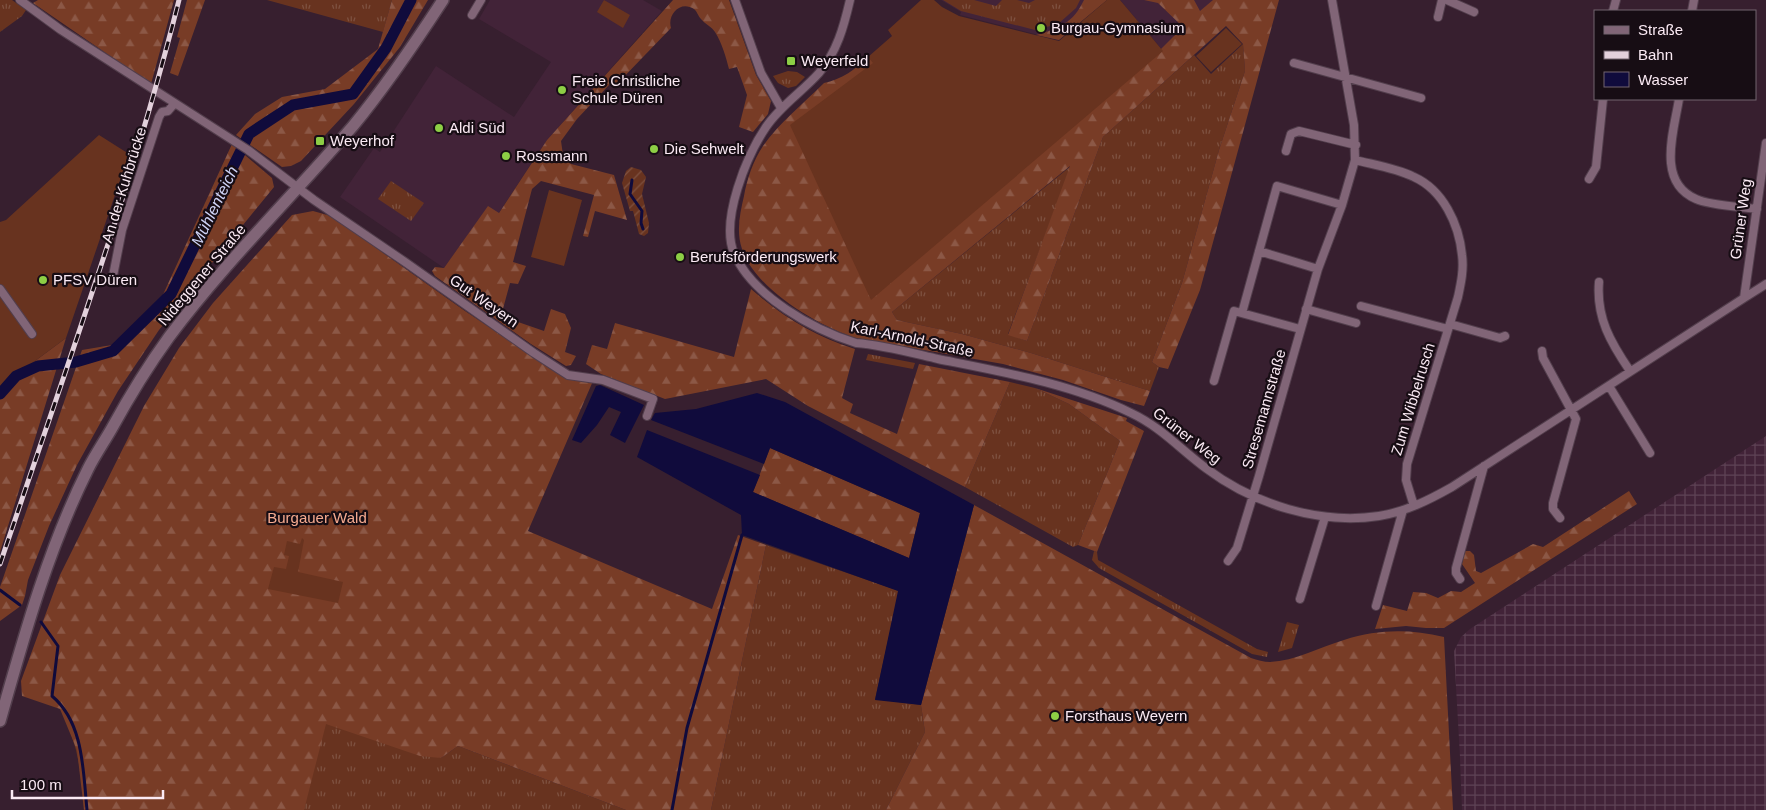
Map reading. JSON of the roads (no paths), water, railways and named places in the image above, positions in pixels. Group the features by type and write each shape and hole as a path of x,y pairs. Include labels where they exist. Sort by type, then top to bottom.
{"main road":[{"name":"Nideggener Straße","path":"0,721 35,600 61,531 88,469 130,397 168,339 230,262 377,96 407,56 443,0"}],"street":[{"path":"20,0 61,30 174,104 232,139 297,188"},
{"path":"472,15 481,0"},
{"path":"735,0 761,72 781,108"},
{"name":"Karl-Arnold-Straße","path":"850,0 842,32 827,61 819,72 781,108 756,142 746,162 731,217 730,233 734,252 743,267 753,281 779,305 809,324 856,344 929,357 1036,380 1130,412"},
{"name":"Stresemannstraße","path":"1253,496 1318,269 1342,205 1355,160 1356,145 1332,0"},
{"path":"1438,17 1442,0"},
{"path":"1447,0 1474,12"},
{"path":"1294,63 1421,98"},
{"path":"1589,180 1596,167 1603,100"},
{"path":"1679,100 1670,168 1679,187 1697,200 1757,209"},
{"name":"An der Kuhbrücke","path":"112,281 122,230 159,117 162,112 168,111 174,104"},
{"path":"1286,151 1291,134 1299,131 1356,145"},
{"name":"Grüner Weg","path":"1744,298 1766,143"},
{"name":"Zum Wibbelrusch","path":"1355,160 1416,177 1428,186 1447,207 1455,223 1463,256 1458,296 1407,464 1406,480 1414,506"},
{"path":"1242,313 1277,186 1342,205"},
{"name":"Gut Weyern","path":"297,188 467,307 568,374 603,380 654,399 647,416"},
{"path":"1259,251 1318,269"},
{"path":"1599,282 1598,298 1604,324 1617,352 1630,371"},
{"name":"Grüner Weg","path":"1130,412 1155,426 1207,470 1229,485 1253,496 1296,511 1325,517 1379,516 1414,506 1452,487 1766,284"},
{"path":"0,289 32,334"},
{"name":"Zum Wibbelrusch","path":"1361,306 1500,338 1505,336"},
{"path":"1306,309 1356,323"},
{"path":"1214,381 1234,311 1300,329"},
{"path":"1542,351 1543,358 1576,419 1553,503 1553,509 1560,518"},
{"path":"1609,386 1650,453"},
{"path":"1460,579 1456,573 1456,568 1484,466"},
{"path":"1228,561 1236,548 1253,496"},
{"path":"1376,606 1403,510"},
{"path":"1300,599 1325,517"}],"water":[{"path":"600,385 644,405 625,443 610,435 621,412 609,407 597,425 581,443 572,440 596,386"},
{"path":"757,393 785,402 974,505 921,705 875,700 898,591 742,535 741,515 637,457 647,430 760,475 753,492 909,558 920,513 770,448 764,464 651,420 655,413 696,409"}],"waterway":[{"name":"Mühlenteich","path":"0,394 16,376 38,366 76,362 113,351 171,294 249,134 293,105 353,94 386,48 411,0"},
{"path":"632,180 630,194 642,211 641,223 643,229"},
{"path":"672,810 687,728 742,535"},
{"path":"0,590 20,605"},
{"path":"41,622 58,646 52,696 63,707 76,734 83,764 87,810"}],"railway":[{"path":"0,564 118,213 140,142 179,0"}],"place":[{"name":"Burgau-Gymnasium","path":"1041,28"},
{"name":"Weyerfeld","path":"791,61"},
{"name":"Freie Christliche Schule Düren","path":"562,90"},
{"name":"Aldi Süd","path":"439,128"},
{"name":"Weyerhof","path":"320,141"},
{"name":"Die Sehwelt","path":"654,149"},
{"name":"Rossmann","path":"506,156"},
{"name":"Berufsförderungswerk","path":"680,257"},
{"name":"PFSV Düren","path":"43,280"},
{"name":"Forsthaus Weyern","path":"1055,716"}],"park label":[{"name":"Burgauer Wald","path":"317,518"}]}
